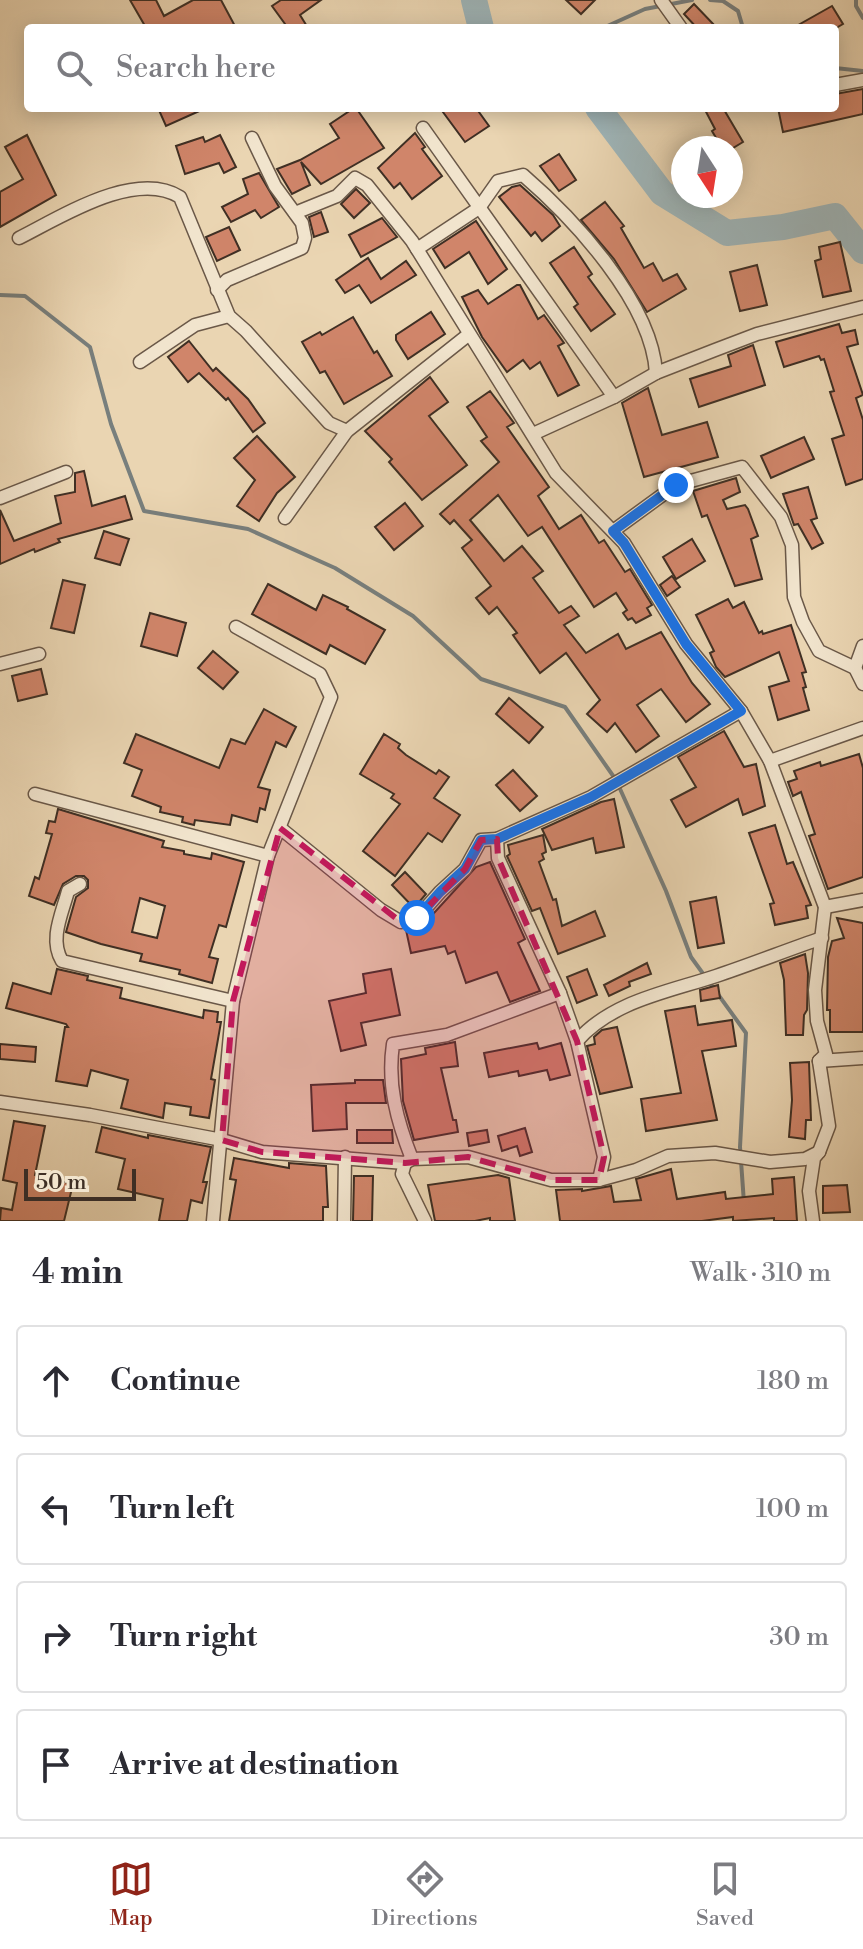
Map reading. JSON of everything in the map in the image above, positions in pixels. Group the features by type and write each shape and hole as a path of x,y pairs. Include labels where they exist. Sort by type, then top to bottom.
{"street":[{"path":"661,0 678,24"},
{"path":"839,84 863,80"},
{"path":"423,128 614,397"},
{"path":"217,290 227,280 302,248 305,238 302,223 275,186 252,138"},
{"path":"417,249 479,208 498,181 523,175 590,240 636,309 656,358 656,373"},
{"path":"295,213 337,196 355,178 367,185 417,249 556,473 624,543 686,644 741,711 770,761 825,907 815,990 817,1021 826,1054 819,1061"},
{"path":"19,238 79,208 126,190 154,187 169,190 180,197 229,316 329,423 347,431"},
{"path":"533,434 614,397 656,373 757,334 863,307"},
{"path":"140,362 195,325 229,316"},
{"path":"285,518 347,431 468,335"},
{"path":"613,531 676,485 742,467 781,517 792,545 794,597 819,651 855,668 863,684"},
{"path":"0,498 66,472"},
{"path":"213,1221 233,1001 268,856 331,697 320,674 236,627"},
{"path":"855,668 863,646"},
{"path":"0,664 39,654"},
{"path":"280,828 381,910 401,922 417,918 465,869 481,840 497,839 591,797 741,711"},
{"path":"770,761 863,728"},
{"path":"35,794 268,856"},
{"path":"497,839 498,858 560,993 577,1041 604,1157 599,1180"},
{"path":"80,884 68,891 55,936 62,961 233,1001"},
{"path":"825,907 863,900"},
{"path":"577,1041 590,1026 642,999 822,938"},
{"path":"425,1221 402,1174 408,1161 396,1118 390,1068 393,1044 447,1035 560,993"},
{"path":"819,1061 863,1058"},
{"path":"813,1221 809,1191 814,1158 829,1126 819,1061"},
{"path":"0,1102 222,1140 262,1152 408,1161 468,1157 551,1180 599,1180 636,1170 668,1156 715,1153 770,1162 805,1159 819,1152"},
{"path":"344,1221 345,1157"}],"highlighted area":[{"path":"280,828 401,922 417,918 465,869 481,840 497,839 498,858 577,1041 604,1157 599,1180 551,1180 468,1157 405,1163 262,1152 222,1140 233,1001"}],"building":[{"path":"130,0 156,0 164,16 193,0 221,0 234,24 144,24"},
{"path":"281,0 321,0 300,15 306,24 285,24 272,6"},
{"path":"566,0 595,0 581,14"},
{"path":"694,4 713,24 693,24 684,14"},
{"path":"832,6 843,24 839,26 800,24"},
{"path":"863,89 863,114 783,132 779,112 839,112 839,93"},
{"path":"160,112 197,112 166,126"},
{"path":"348,112 359,112 384,148 321,184 301,162 310,185 292,194 277,169 339,138 330,124"},
{"path":"443,112 479,112 489,126 465,142"},
{"path":"706,112 725,112 739,136 715,136 712,131 715,129"},
{"path":"415,133 425,147 422,149 442,176 412,199 400,183 394,188 378,168"},
{"path":"27,135 56,195 0,227 0,192 23,179 5,147"},
{"path":"220,135 236,167 224,173 219,163 185,174 176,146 203,137 205,142"},
{"path":"559,154 576,180 559,191 540,166"},
{"path":"259,173 279,207 261,218 255,210 231,222 222,207 248,194 243,179"},
{"path":"520,185 553,215 560,226 542,241 535,232 531,236 499,197"},
{"path":"356,189 370,203 354,218 341,204"},
{"path":"605,202 624,226 621,228 644,268 653,263 663,281 677,274 686,289 647,312 614,259 581,220"},
{"path":"321,212 328,232 314,237 309,217"},
{"path":"382,218 397,237 361,257 349,235"},
{"path":"476,221 507,269 488,284 469,252 445,268 433,249"},
{"path":"229,227 240,250 217,261 206,237"},
{"path":"840,242 851,291 823,297 815,261 821,259 819,247"},
{"path":"574,247 592,274 588,277 615,314 591,331 574,307 578,304 550,263"},
{"path":"368,258 381,279 406,261 416,275 371,303 359,285 345,293 336,280"},
{"path":"757,265 767,305 740,311 730,272"},
{"path":"520,285 538,319 544,315 564,343 558,346 579,385 558,396 540,362 530,369 523,360 507,372 482,337 462,297 478,290 488,304"},
{"path":"431,312 445,334 408,359 396,335"},
{"path":"353,317 392,376 344,404 325,371 320,373 302,342 320,332 322,335"},
{"path":"839,324 842,333 855,330 858,344 847,347 863,395 856,398 863,420 863,479 846,485 832,439 844,435 830,392 834,391 824,359 821,360 819,356 784,367 776,342"},
{"path":"189,341 213,371 216,368 248,399 265,423 253,432 228,398 226,400 199,373 188,382 168,357"},
{"path":"753,345 765,385 699,407 690,379 731,366 728,355"},
{"path":"430,377 448,402 429,416 467,465 422,500 389,462 392,459 365,431"},
{"path":"648,388 662,435 707,422 718,457 644,477 622,403"},
{"path":"490,391 514,423 507,427 549,487 538,496 559,529 581,515 599,543 604,540 625,572 630,569 652,605 647,608 651,615 636,623 632,618 628,620 623,613 627,610 616,593 594,607 542,527 528,536 498,495 470,520 504,561 522,546 543,571 533,578 559,613 571,606 579,616 564,625 586,653 618,634 626,649 661,632 692,683 710,704 686,722 661,689 637,705 659,736 636,752 615,723 607,732 587,714 600,700 566,653 540,673 513,635 517,633 497,607 489,614 476,598 491,586 462,548 472,540 454,520 450,524 440,514 499,462 481,441 487,437 467,407"},
{"path":"257,436 295,477 277,493 259,521 237,506 255,480 234,458"},
{"path":"804,437 814,459 771,478 761,456"},
{"path":"84,471 92,506 125,496 132,519 58,539 60,542 0,564 0,510 14,541 61,523 55,496 75,492 75,473"},
{"path":"736,478 740,492 723,500 727,509 745,505 748,509 758,536 751,539 762,579 735,586 707,515 702,517 693,491"},
{"path":"808,487 817,518 811,520 823,543 812,549 798,524 794,525 783,494"},
{"path":"405,503 423,526 394,550 375,527"},
{"path":"104,531 129,539 120,565 95,558"},
{"path":"692,539 705,561 676,579 663,557"},
{"path":"672,576 680,587 667,596 660,585"},
{"path":"63,580 85,585 74,633 51,628"},
{"path":"268,584 316,610 323,595 385,630 365,664 330,645 326,654 252,614"},
{"path":"728,599 733,608 744,602 759,633 791,625 806,672 802,673 806,687 803,688 809,710 778,720 769,687 789,681 779,652 725,677 716,667 710,653 714,651 696,615"},
{"path":"150,613 186,623 177,656 141,646"},
{"path":"213,651 238,672 223,689 198,668"},
{"path":"41,669 47,694 18,701 12,676"},
{"path":"509,698 543,727 529,743 496,714"},
{"path":"264,709 296,727 286,747 276,742 258,787 270,790 265,810 260,808 257,822 232,815 230,825 195,820 194,825 182,822 183,817 160,812 161,807 132,796 142,770 124,763 136,734 219,768 231,739 245,744"},
{"path":"724,731 744,767 756,764 765,806 743,815 738,799 686,827 671,800 696,787 678,757"},
{"path":"384,734 400,744 398,748 406,755 436,774 439,770 449,777 434,798 460,815 442,842 428,833 395,876 363,851 400,804 391,798 394,794 360,774"},
{"path":"859,754 863,768 863,877 828,889 809,836 815,834 801,792 793,796 788,782 797,779 794,771"},
{"path":"513,770 537,796 520,811 496,785"},
{"path":"614,799 624,847 596,853 593,838 552,850 542,829"},
{"path":"58,809 164,841 162,847 184,851 184,854 211,859 212,853 244,862 226,927 219,925 209,957 218,959 212,983 179,974 180,970 140,961 142,954 66,932 76,897 88,888 88,880 84,876 76,876 63,884 54,905 29,896 35,877 39,879 52,834 46,833 49,821 55,822","holes":["140,898 165,906 157,938 132,932"]},
{"path":"775,825 787,864 793,862 811,905 806,906 808,918 775,925 770,904 774,903 749,833"},
{"path":"543,835 546,852 539,862 553,900 556,899 562,926 595,911 605,936 558,954 540,908 532,911 507,856 510,854 508,845"},
{"path":"490,862 525,939 518,943 540,991 510,1002 497,972 466,983 455,951 448,954 445,946 411,953 406,930 423,925 476,867"},
{"path":"405,872 426,894 414,908 392,885"},
{"path":"716,897 724,943 698,948 690,902"},
{"path":"837,918 863,923 863,1032 830,1032 830,1010 827,1010 828,957 832,941 844,938"},
{"path":"805,954 808,973 803,1035 786,1035 784,980 780,963"},
{"path":"647,963 651,974 629,982 630,986 609,996 604,985"},
{"path":"57,969 122,988 120,998 203,1018 204,1010 218,1012 217,1022 221,1022 211,1079 215,1080 209,1118 190,1115 191,1107 165,1103 163,1118 121,1108 128,1080 91,1070 87,1086 56,1081 65,1027 68,1027 66,1024 6,1008 13,983 51,994"},
{"path":"391,969 400,1015 361,1023 366,1045 341,1051 329,1001 366,993 363,974"},
{"path":"587,969 597,995 577,1003 567,977"},
{"path":"718,985 720,998 701,1001 700,990"},
{"path":"695,1006 698,1025 732,1020 736,1046 702,1051 717,1120 646,1131 641,1099 681,1093 665,1011"},
{"path":"617,1027 632,1087 600,1094 587,1046 595,1044 594,1037 602,1030"},
{"path":"455,1042 458,1066 441,1068 458,1132 414,1140 403,1101 401,1059 426,1054 425,1048"},
{"path":"537,1043 539,1049 561,1043 570,1075 550,1080 547,1070 519,1076 518,1071 489,1077 484,1053"},
{"path":"0,1044 36,1047 35,1062 0,1059"},
{"path":"809,1062 811,1120 806,1120 805,1139 789,1137 792,1100 790,1063"},
{"path":"355,1080 383,1080 386,1103 346,1103 347,1129 313,1131 311,1085 355,1083"},
{"path":"14,1121 45,1126 35,1175 73,1184 64,1221 0,1221 1,1208 12,1210 17,1183 3,1180"},
{"path":"102,1127 148,1138 148,1135 211,1147 202,1203 191,1200 187,1221 159,1221 163,1199 118,1189 125,1159 96,1152"},
{"path":"525,1128 532,1152 520,1156 517,1146 502,1151 498,1136"},
{"path":"357,1130 392,1130 393,1143 357,1143"},
{"path":"487,1130 489,1142 469,1146 467,1133"},
{"path":"234,1158 289,1168 289,1163 326,1166 328,1207 323,1207 323,1221 229,1221 236,1180 230,1179"},
{"path":"671,1169 677,1199 725,1192 726,1199 773,1194 772,1179 794,1177 797,1221 774,1221 774,1218 733,1221 733,1217 702,1221 560,1221 556,1190 582,1191 611,1186 614,1202 641,1200 636,1179"},
{"path":"498,1175 509,1178 515,1221 490,1221 490,1218 435,1221 428,1185"},
{"path":"354,1176 373,1176 372,1221 353,1221"},
{"path":"847,1185 850,1212 823,1213 823,1186"}],"waterway":[{"path":"474,0 480,24"},
{"path":"612,24 645,9 692,0"},
{"path":"710,0 723,1 738,11 742,24"},
{"path":"856,0 863,18"},
{"path":"839,68 863,71"},
{"path":"601,112 662,193 727,233 783,227 835,216 863,251"},
{"path":"0,295 25,296 90,347 111,424 144,511 248,529 335,568 413,616 481,679 565,707 616,780 666,891 691,957 746,1033 740,1147 744,1203"}],"route":[{"path":"417,918 465,869 481,840 497,839 591,797 741,711 686,644 624,543 613,531 676,485"}]}
